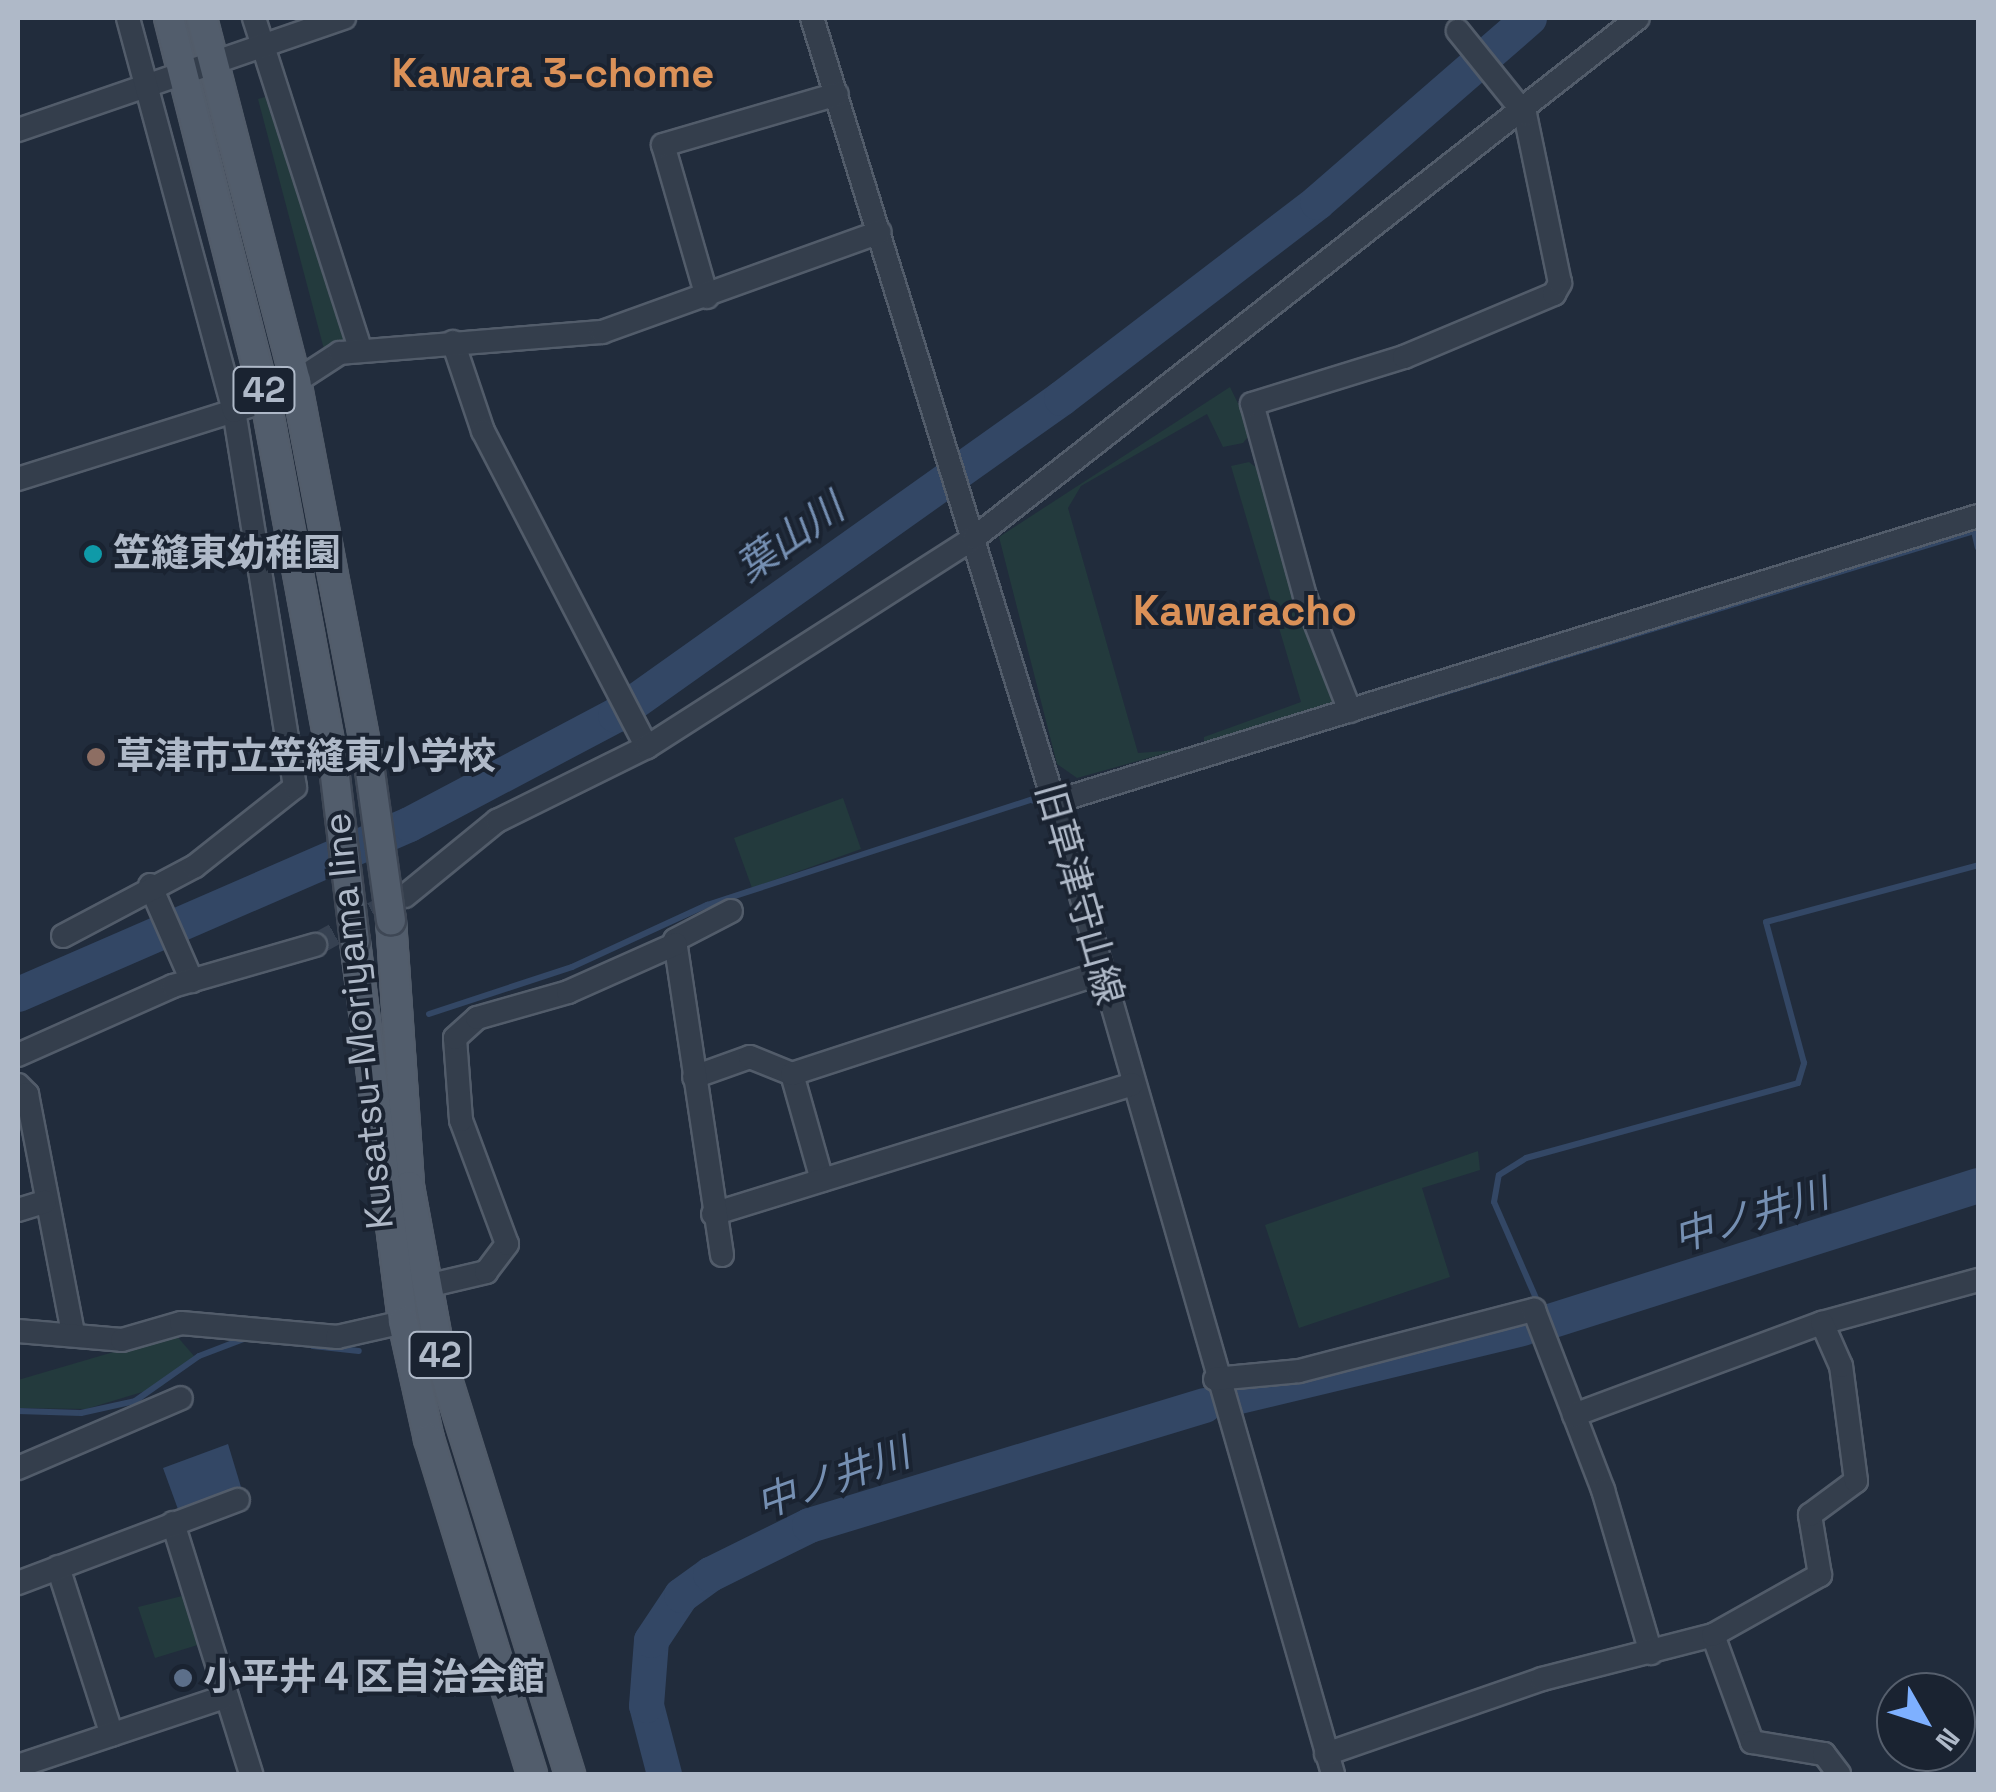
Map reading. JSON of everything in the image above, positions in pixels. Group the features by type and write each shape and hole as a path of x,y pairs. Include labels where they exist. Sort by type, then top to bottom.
{"main road":[{"name":"Kusatsu-Moriyama line","path":"169,18 266,401 334,768 403,1322 429,1439 532,1774"},
{"name":"Kusatsu-Moriyama line","path":"202,18 296,381 398,908 409,1186 427,1286 480,1511 570,1774"}],"street":[{"path":"63,936 150,885 195,866 295,787 234,411 149,82 128,18"},
{"path":"254,18 360,348"},
{"path":"18,130 344,18"},
{"name":"旧草津守山線","path":"812,18 1054,802 1214,1379 1329,1764"},
{"path":"398,908 498,820 647,747 973,534 1524,111 1638,18"},
{"path":"1350,710 1304,596 1252,404 1404,357 1554,294 1560,282 1524,111 1461,35"},
{"path":"707,297 663,145 836,94"},
{"path":"18,479 266,401 360,348 572,338 707,297 880,232"},
{"path":"452,342 483,431 595,656 647,747"},
{"path":"1054,802 1978,518"},
{"path":"150,885 192,981"},
{"path":"427,1286 486,1272 507,1244 461,1120 455,1038 477,1018 568,992 676,944 731,910"},
{"path":"676,944 713,1214 722,1254"},
{"path":"18,1055 192,981 315,945"},
{"path":"694,1077 750,1057 792,1074 1101,973"},
{"path":"792,1074 822,1180"},
{"path":"18,1084 27,1094 73,1333"},
{"path":"713,1214 1132,1084"},
{"path":"18,1210 45,1202"},
{"path":"1574,1414 1822,1323 1978,1280"},
{"path":"1214,1379 1299,1371 1534,1310 1574,1414 1651,1654"},
{"path":"18,1331 122,1340 181,1323 338,1337 403,1322"},
{"path":"1329,1764 1542,1679 1713,1635 1820,1575 1810,1515 1856,1481 1842,1366 1822,1323"},
{"path":"18,1468 181,1398"},
{"path":"18,1583 238,1500"},
{"path":"172,1523 251,1774"},
{"path":"58,1568 112,1735"},
{"path":"1713,1635 1752,1742 1824,1754 1839,1774"},
{"path":"18,1766 227,1696"}],"green space":[{"path":"265,97 348,337 325,353 258,99"},
{"path":"1230,387 1252,432 1243,443 1223,447 1207,414 1081,486 1068,508 1138,753 1177,750 1077,778 1057,764 999,537"},
{"path":"1249,462 1261,471 1336,704 1204,745 1204,737 1301,702 1231,466"},
{"path":"843,798 861,849 752,888 734,838"},
{"path":"1478,1151 1480,1170 1422,1188 1450,1277 1299,1328 1265,1225"},
{"path":"175,1334 194,1356 162,1386 86,1409 19,1408 18,1380"},
{"path":"186,1595 201,1644 155,1658 138,1607"}],"water":[{"path":"228,1444 241,1487 179,1512 163,1468"}],"waterway":[{"name":"葉山川","path":"18,994 409,824 615,715 1061,398 1317,202 1529,18"},
{"path":"1065,808 1974,531 1978,548"},
{"path":"429,1014 572,967 707,905 1031,800 1048,804"},
{"path":"1539,1305 1494,1202 1499,1175 1526,1158 1798,1083 1804,1063 1766,922 1978,865"},
{"name":"中ノ井川","path":"1546,1322 1978,1185"},
{"name":"中ノ井川","path":"1239,1396 1523,1328"},
{"path":"18,1411 81,1413 135,1401 199,1356 246,1338"},
{"path":"313,1346 359,1351"},
{"name":"中ノ井川","path":"664,1774 646,1705 651,1640 681,1595 710,1574 809,1525 1204,1405"}],"tunnel":[{"path":"315,945 402,897"}],"place":[{"name":"笠縫東幼稚園","path":"93,554"},
{"name":"草津市立笠縫東小学校","path":"96,757"},
{"name":"小平井４区自治会館","path":"183,1678"}],"district":[{"name":"Kawara 3-chome","path":"553,74"},
{"name":"Kawaracho","path":"1245,611"}]}
